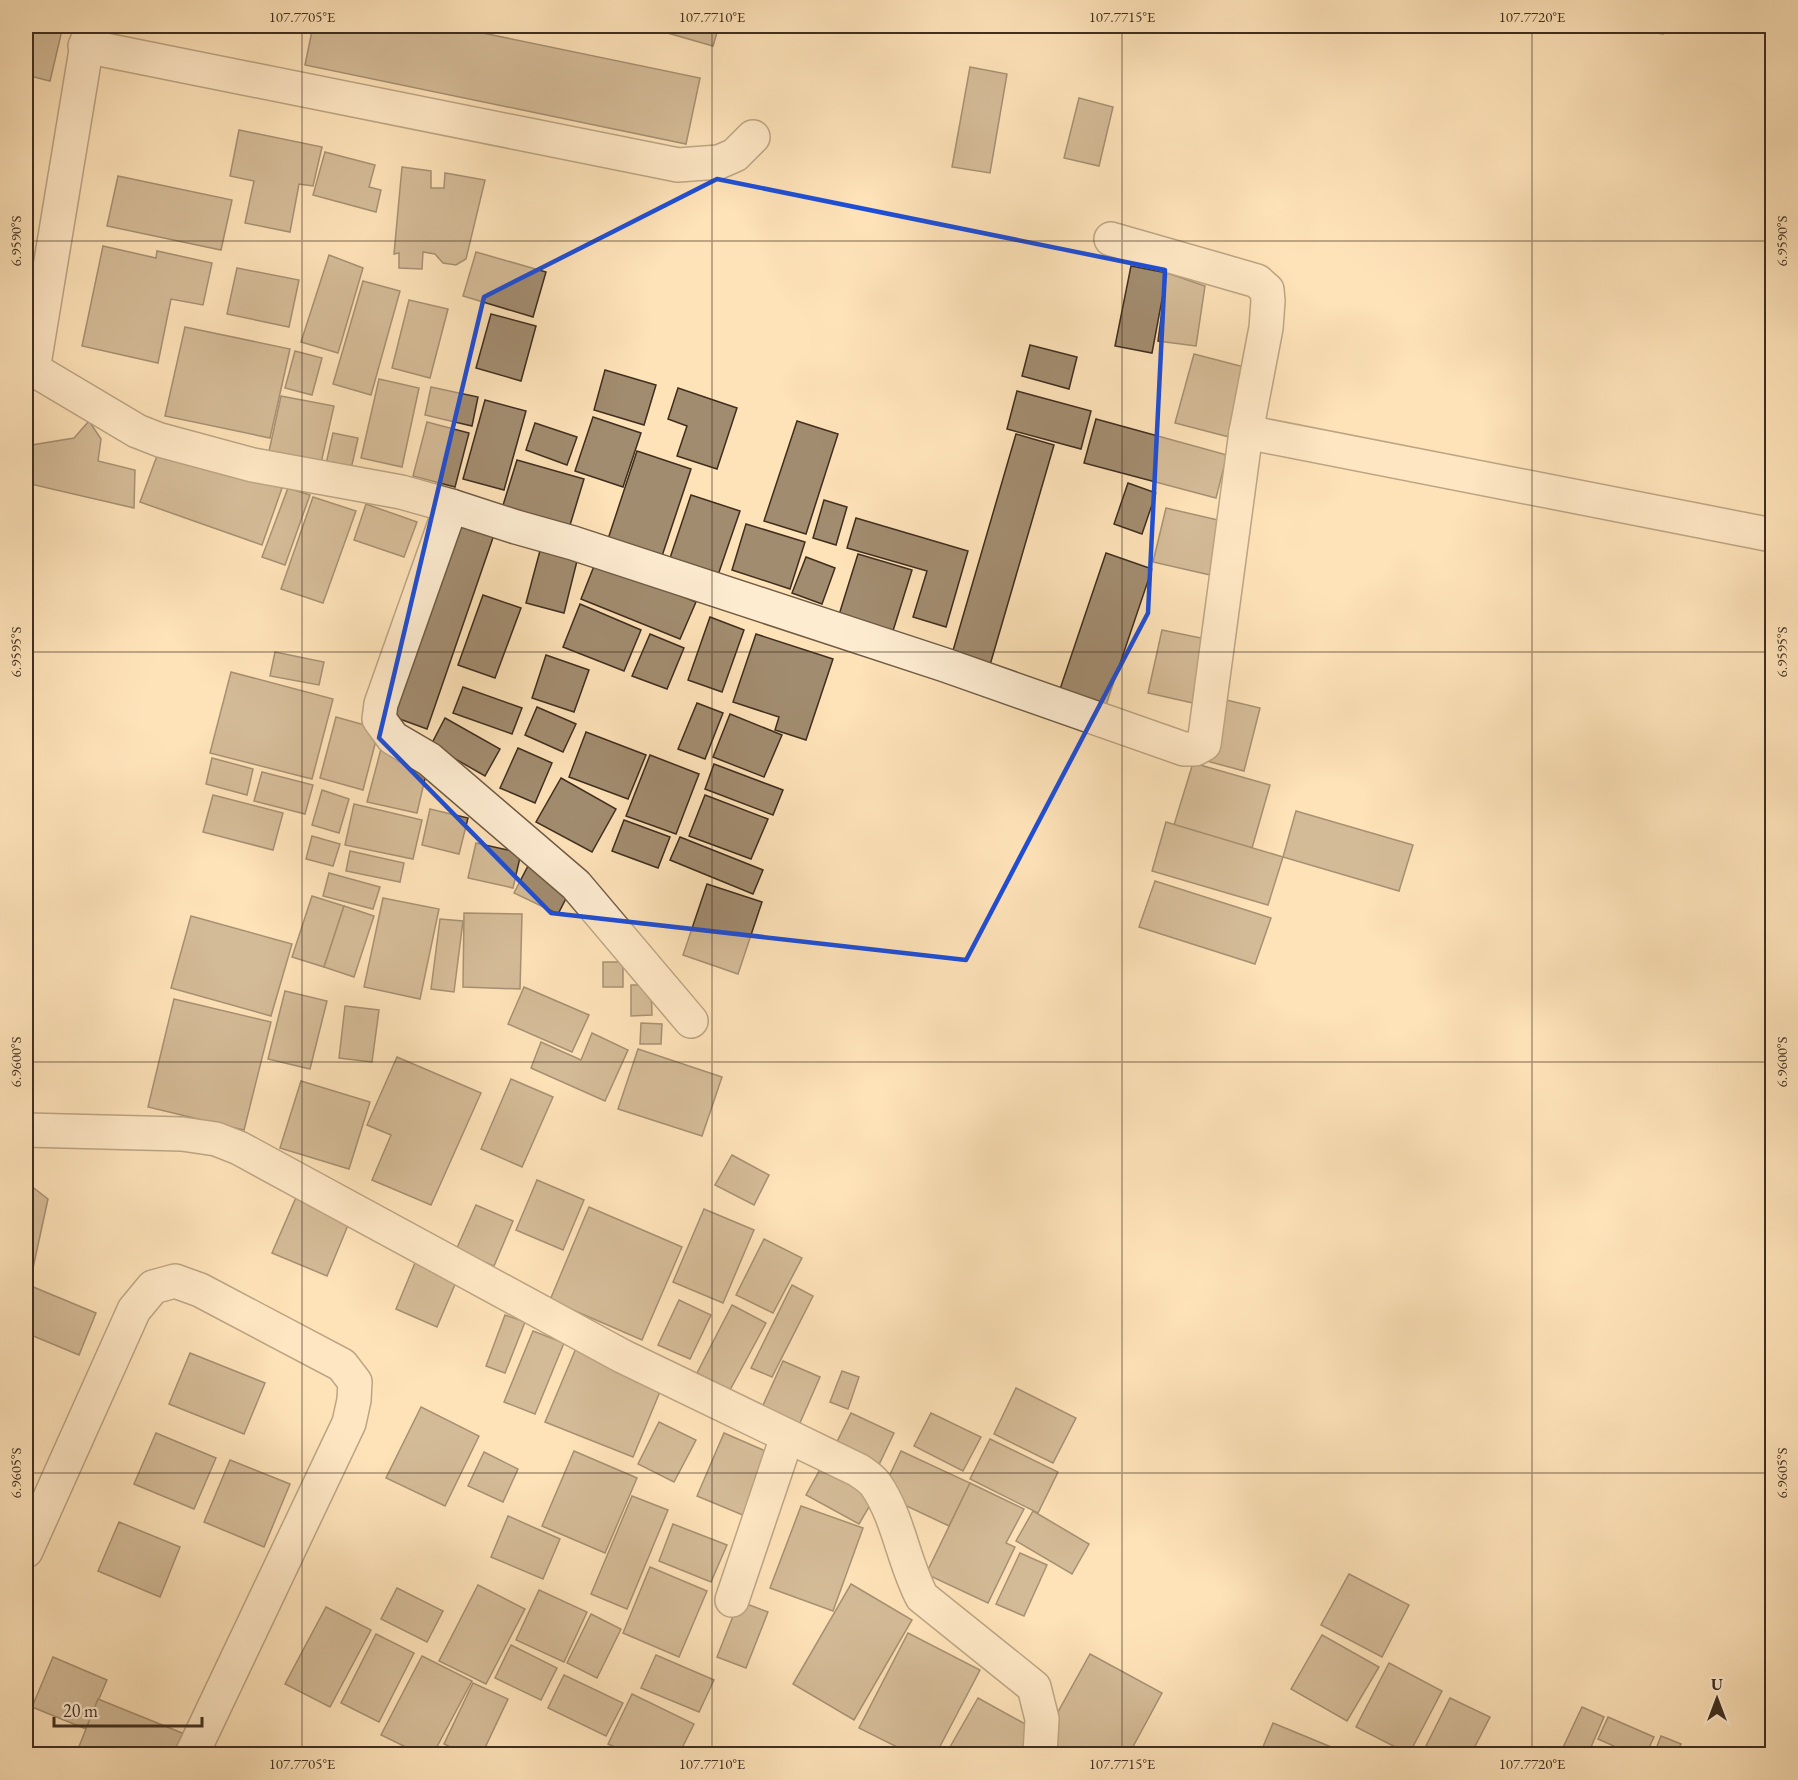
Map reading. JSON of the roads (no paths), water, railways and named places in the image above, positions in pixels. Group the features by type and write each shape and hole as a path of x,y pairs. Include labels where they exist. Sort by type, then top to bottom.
{"street":[{"path":"753,137 735,155 719,162 678,165 87,36 29,368 137,431 160,440 253,465 401,492 451,506 573,543 945,665 1185,749 1195,749 1204,744 1246,432 1266,328 1268,301 1266,290 1257,281 1111,239"},
{"path":"1246,432 1773,535"},
{"path":"451,506 381,704 379,719 393,738 429,759 576,885 691,1021"},
{"path":"26,1130 182,1134 216,1138 239,1148 622,1356 858,1470 876,1485 895,1523 916,1586 922,1597 1034,1687 1042,1719 1040,1755"},
{"path":"26,1551 134,1310 153,1287 175,1281 200,1290 342,1365 355,1382 349,1423 192,1755"},
{"path":"732,1600 787,1437"}]}
